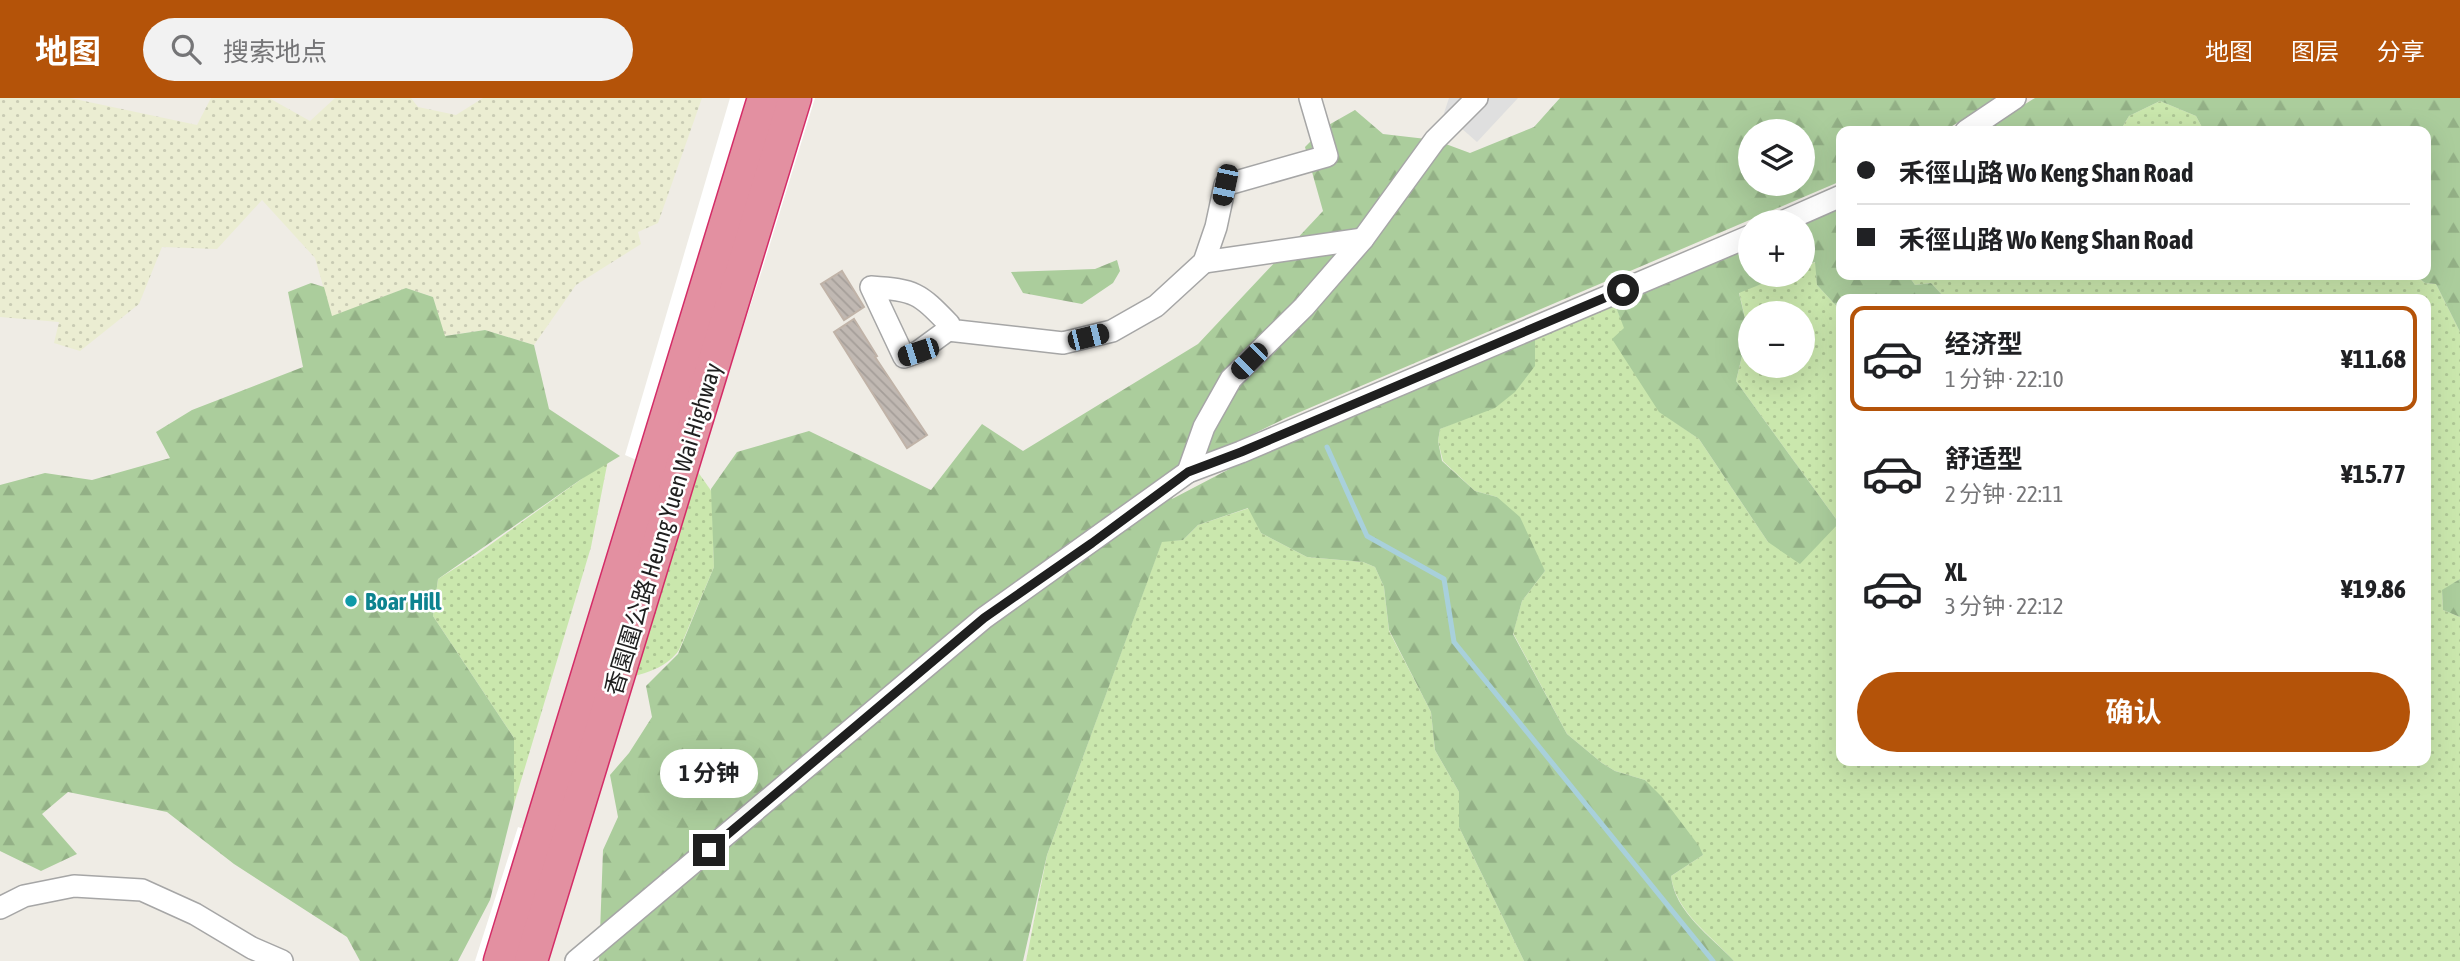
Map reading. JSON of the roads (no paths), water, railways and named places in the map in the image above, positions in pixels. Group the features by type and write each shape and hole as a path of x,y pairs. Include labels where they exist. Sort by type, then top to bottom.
{"highway":[{"name":"香園圍公路 Heung Yuen Wai Highway","path":"711,322 764,98"},
{"name":"香園圍公路 Heung Yuen Wai Highway","path":"531,961 547,860 711,322 795,98"},
{"name":"香園圍公路 Heung Yuen Wai Highway","path":"500,961 547,860"}],"street":[{"path":"948,330 1063,343 1112,331 1156,306 1204,262 1216,227 1225,185 1327,156 1310,98"},
{"path":"1188,472 1204,427 1231,379 1304,307 1363,239 1435,141 1478,98"},
{"path":"1973,126 2015,98"},
{"path":"1809,210 1836,198"},
{"path":"1204,262 1363,239"},
{"path":"584,958 984,618 1188,472 1254,447 1738,241"},
{"path":"0,908 24,895 74,886 142,890 195,914 253,948 282,961"}],"waterway":[{"path":"1327,447 1367,536 1444,579 1454,642 1713,961"}],"place":[{"name":"Boar Hill","path":"351,601"}]}
